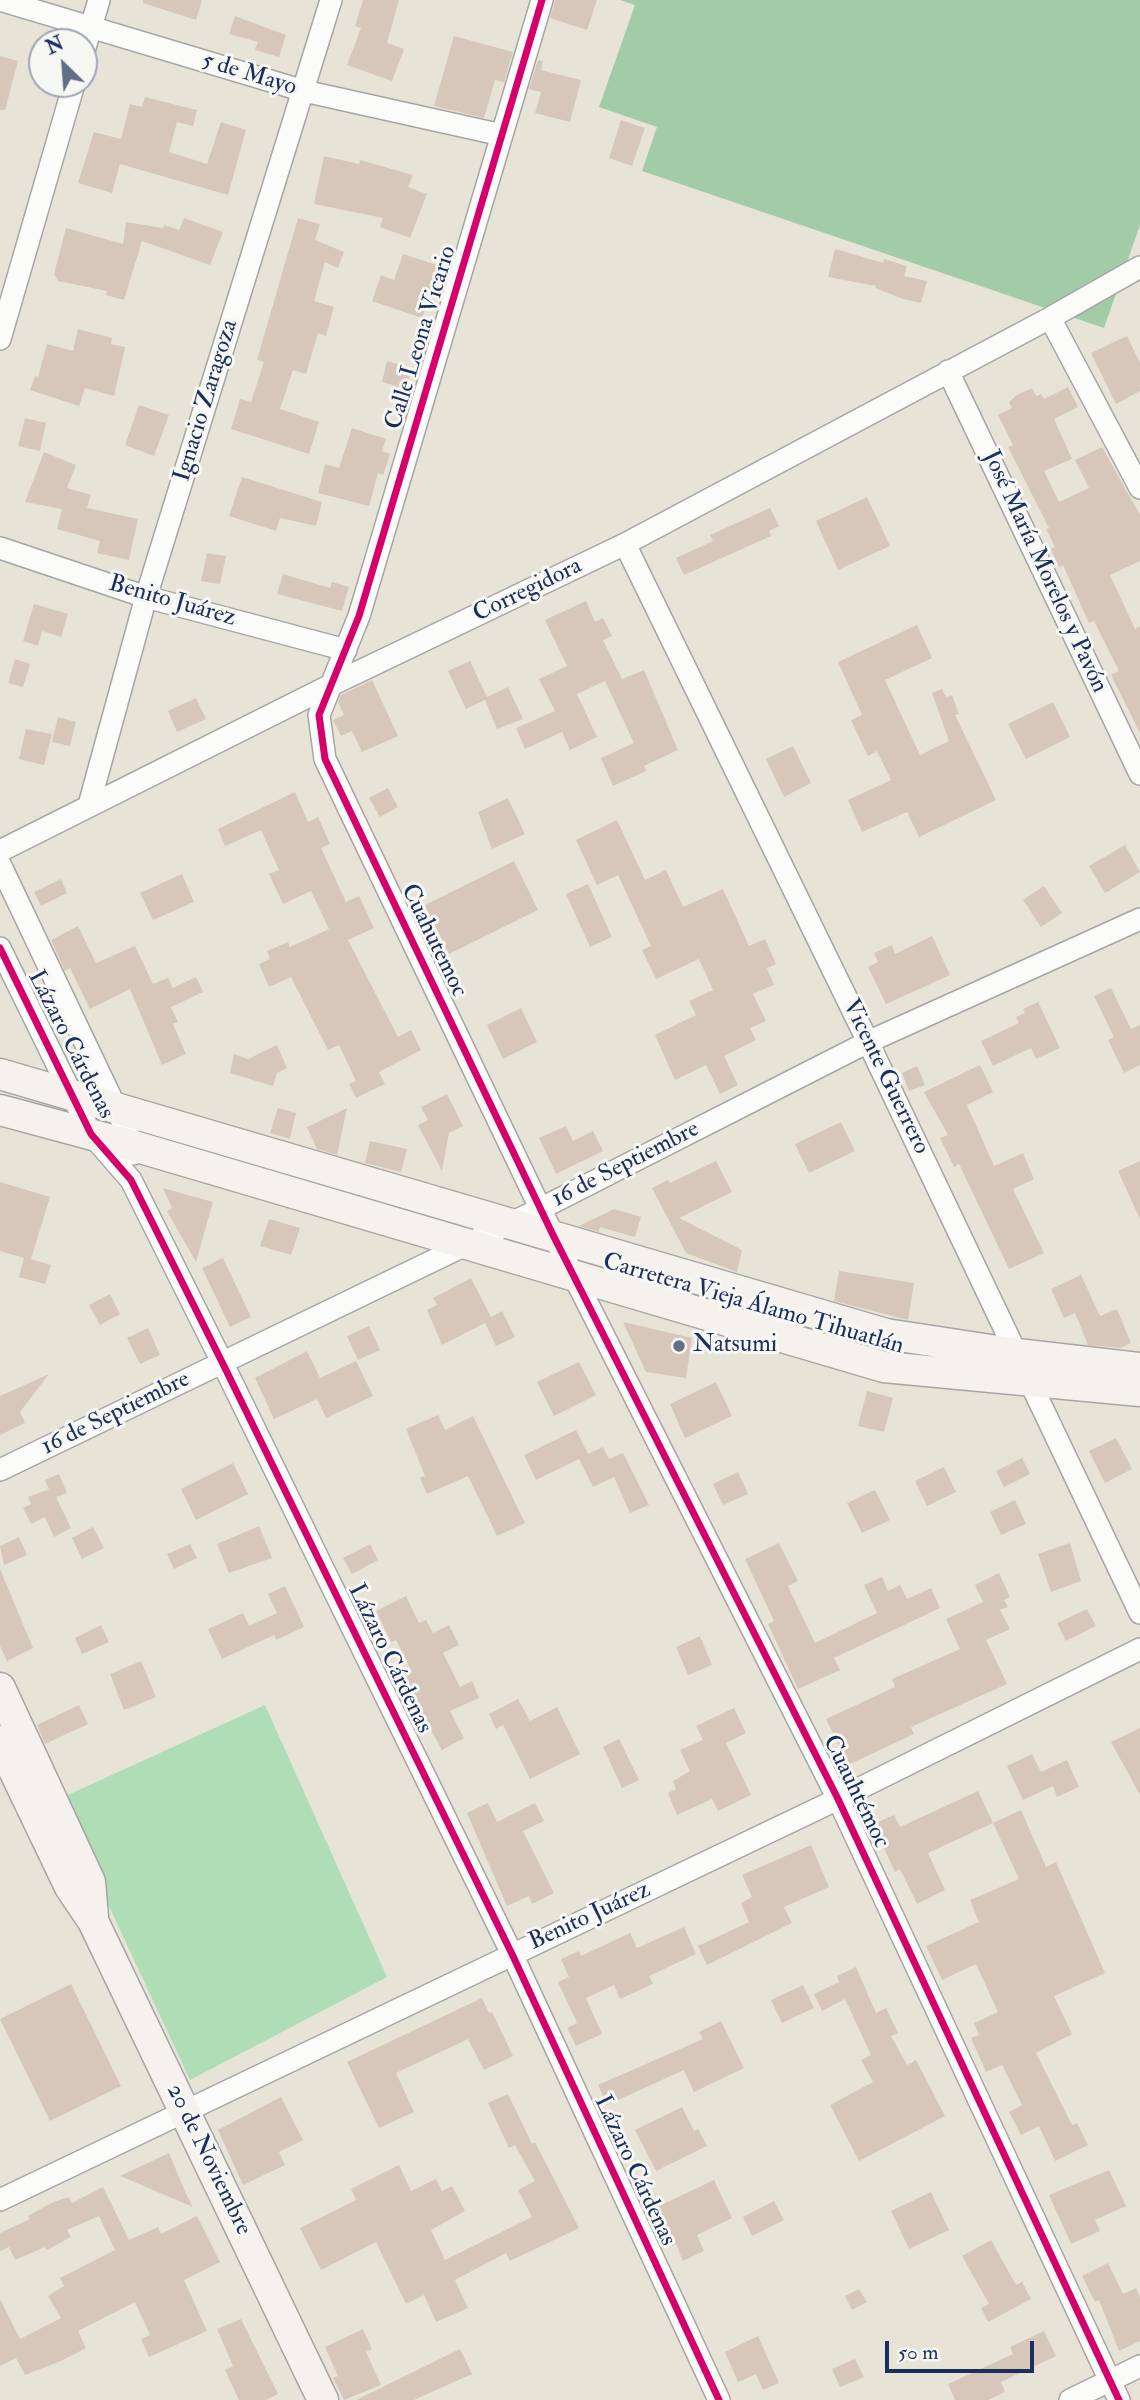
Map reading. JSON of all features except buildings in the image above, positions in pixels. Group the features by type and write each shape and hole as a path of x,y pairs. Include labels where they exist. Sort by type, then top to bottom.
{"main road":[{"name":"Carretera Vieja Álamo Tihuatlán","path":"0,1074 511,1222 547,1222 886,1334 1017,1354 1140,1368"},
{"name":"Carretera Vieja Álamo Tihuatlán","path":"0,1110 134,1146 884,1367 1140,1391"},
{"name":"20 de Noviembre","path":"0,1688 90,1882 93,1921"},
{"name":"20 de Noviembre","path":"0,1741 69,1887 93,1921 323,2400"}],"street":[{"name":"5 de Mayo","path":"0,0 304,91 502,135"},
{"path":"91,27 99,0"},
{"name":"Ignacio Zaragoza","path":"89,805 146,597 331,0"},
{"name":"Calle Leona Vicario","path":"331,685 359,616 542,0"},
{"path":"0,339 70,98"},
{"name":"Corregidora","path":"0,851 331,685 625,544 1050,318 1140,267"},
{"path":"1050,318 1140,488"},
{"name":"José María Morelos y Pavón","path":"948,371 1140,774"},
{"name":"Vicente Guerrero","path":"625,544 869,1042 1140,1613"},
{"name":"Benito Juárez","path":"0,548 146,597 346,650"},
{"name":"Cuahutemoc","path":"331,685 319,715 324,759 547,1222"},
{"name":"Lázaro Cárdenas","path":"0,864 134,1146"},
{"name":"16 de Septiembre","path":"547,1222 869,1042 1140,919"},
{"name":"Lázaro Cárdenas","path":"0,948 91,1134 131,1180 222,1362 512,1954 719,2400"},
{"path":"131,1180 134,1146"},
{"name":"16 de Septiembre","path":"0,1470 511,1222"},
{"name":"Cuauhtémoc","path":"547,1222 838,1799 1114,2390"},
{"name":"Benito Juárez","path":"0,2200 838,1799 1140,1649"},
{"path":"1070,2400 1114,2390 1140,2365"}],"green space":[{"path":"620,0 1140,0 1140,225 1104,328 642,171 657,127 599,107 635,5"},
{"path":"265,1705 387,1977 190,2080 59,1799"}],"cycle path":[{"path":"542,0 359,616 319,715 325,759 553,1235 838,1799 1119,2400"},
{"path":"0,948 91,1134 131,1180 222,1362 512,1954 719,2400"}],"place":[{"name":"Natsumi","path":"679,1346"}]}
